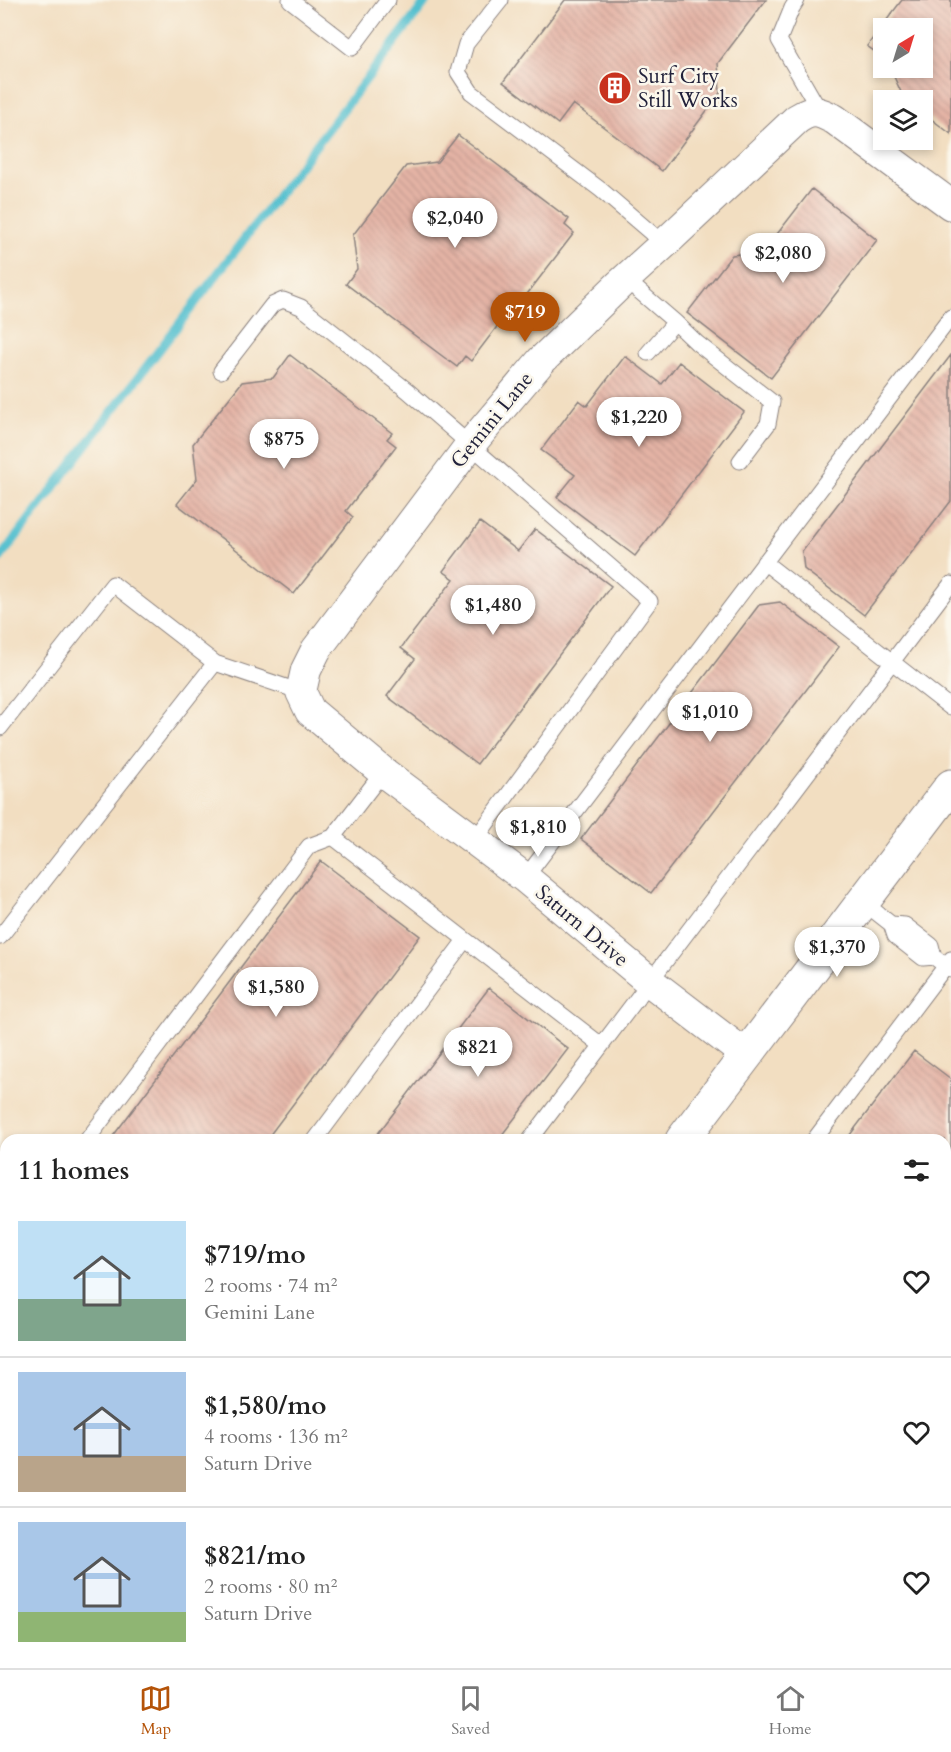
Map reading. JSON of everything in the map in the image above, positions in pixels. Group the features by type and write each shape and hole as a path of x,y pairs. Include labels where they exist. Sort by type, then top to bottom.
{"street":[{"name":"Gemini Lane","path":"304,681 315,650 470,445 541,361 796,119 809,112 821,113"},
{"path":"821,113 834,119 951,205"},
{"name":"Saturn Drive","path":"304,681 310,711 383,772 525,878 649,981 746,1056"},
{"path":"687,1134 951,786"}],"lane":[{"path":"290,0 352,48 388,0"},
{"path":"501,0 466,44 458,72 471,92 602,190 664,244"},
{"path":"797,0 779,40 821,113"},
{"path":"625,279 772,402 768,424 740,461"},
{"path":"221,371 272,305 283,300 301,307 408,391 650,601 474,841"},
{"path":"525,878 951,317"},
{"path":"648,354 675,322"},
{"path":"764,562 951,708"},
{"path":"0,728 113,584 214,663 304,681"},
{"path":"535,1134 951,584"},
{"path":"0,938 214,663"},
{"path":"92,1134 309,846 333,837 383,772"},
{"path":"333,837 602,1045"},
{"path":"818,1134 946,963 923,958 895,936 891,924 863,902"},
{"path":"320,1134 465,940"}],"building":[{"name":"Surf City Still Works","path":"565,0 766,0 718,63 720,93 662,171 573,104 558,124 503,82"},
{"path":"902,0 951,0 951,134 933,120 933,90 900,90 895,78 933,78 933,18 888,18"},
{"path":"873,38 873,50 867,46"},
{"path":"458,135 569,219 565,225 574,233 518,306 515,303 471,361 465,356 457,367 346,284 357,269 353,235 406,166 437,162"},
{"path":"812,189 877,240 771,378 687,313 732,255 764,251"},
{"path":"290,355 392,433 387,439 396,446 346,511 353,517 294,594 177,504 197,479 193,444 242,382 273,378"},
{"path":"951,355 951,501 864,615 804,569 802,551"},
{"path":"625,356 662,384 679,362 744,412 635,556 557,497 575,475 541,450 579,400 587,406"},
{"path":"480,522 518,551 535,529 611,586 477,764 387,696 415,659 401,648 454,579 443,571"},
{"path":"780,602 839,647 651,893 581,839 759,605"},
{"path":"321,861 420,936 271,1134 115,1134"},
{"path":"489,988 568,1049 503,1134 378,1134"},
{"path":"914,1051 951,1079 951,1134 851,1134"}],"waterway":[{"path":"0,558 427,0"}],"place":[{"name":"Surf City Still Works","path":"615,88"}]}
